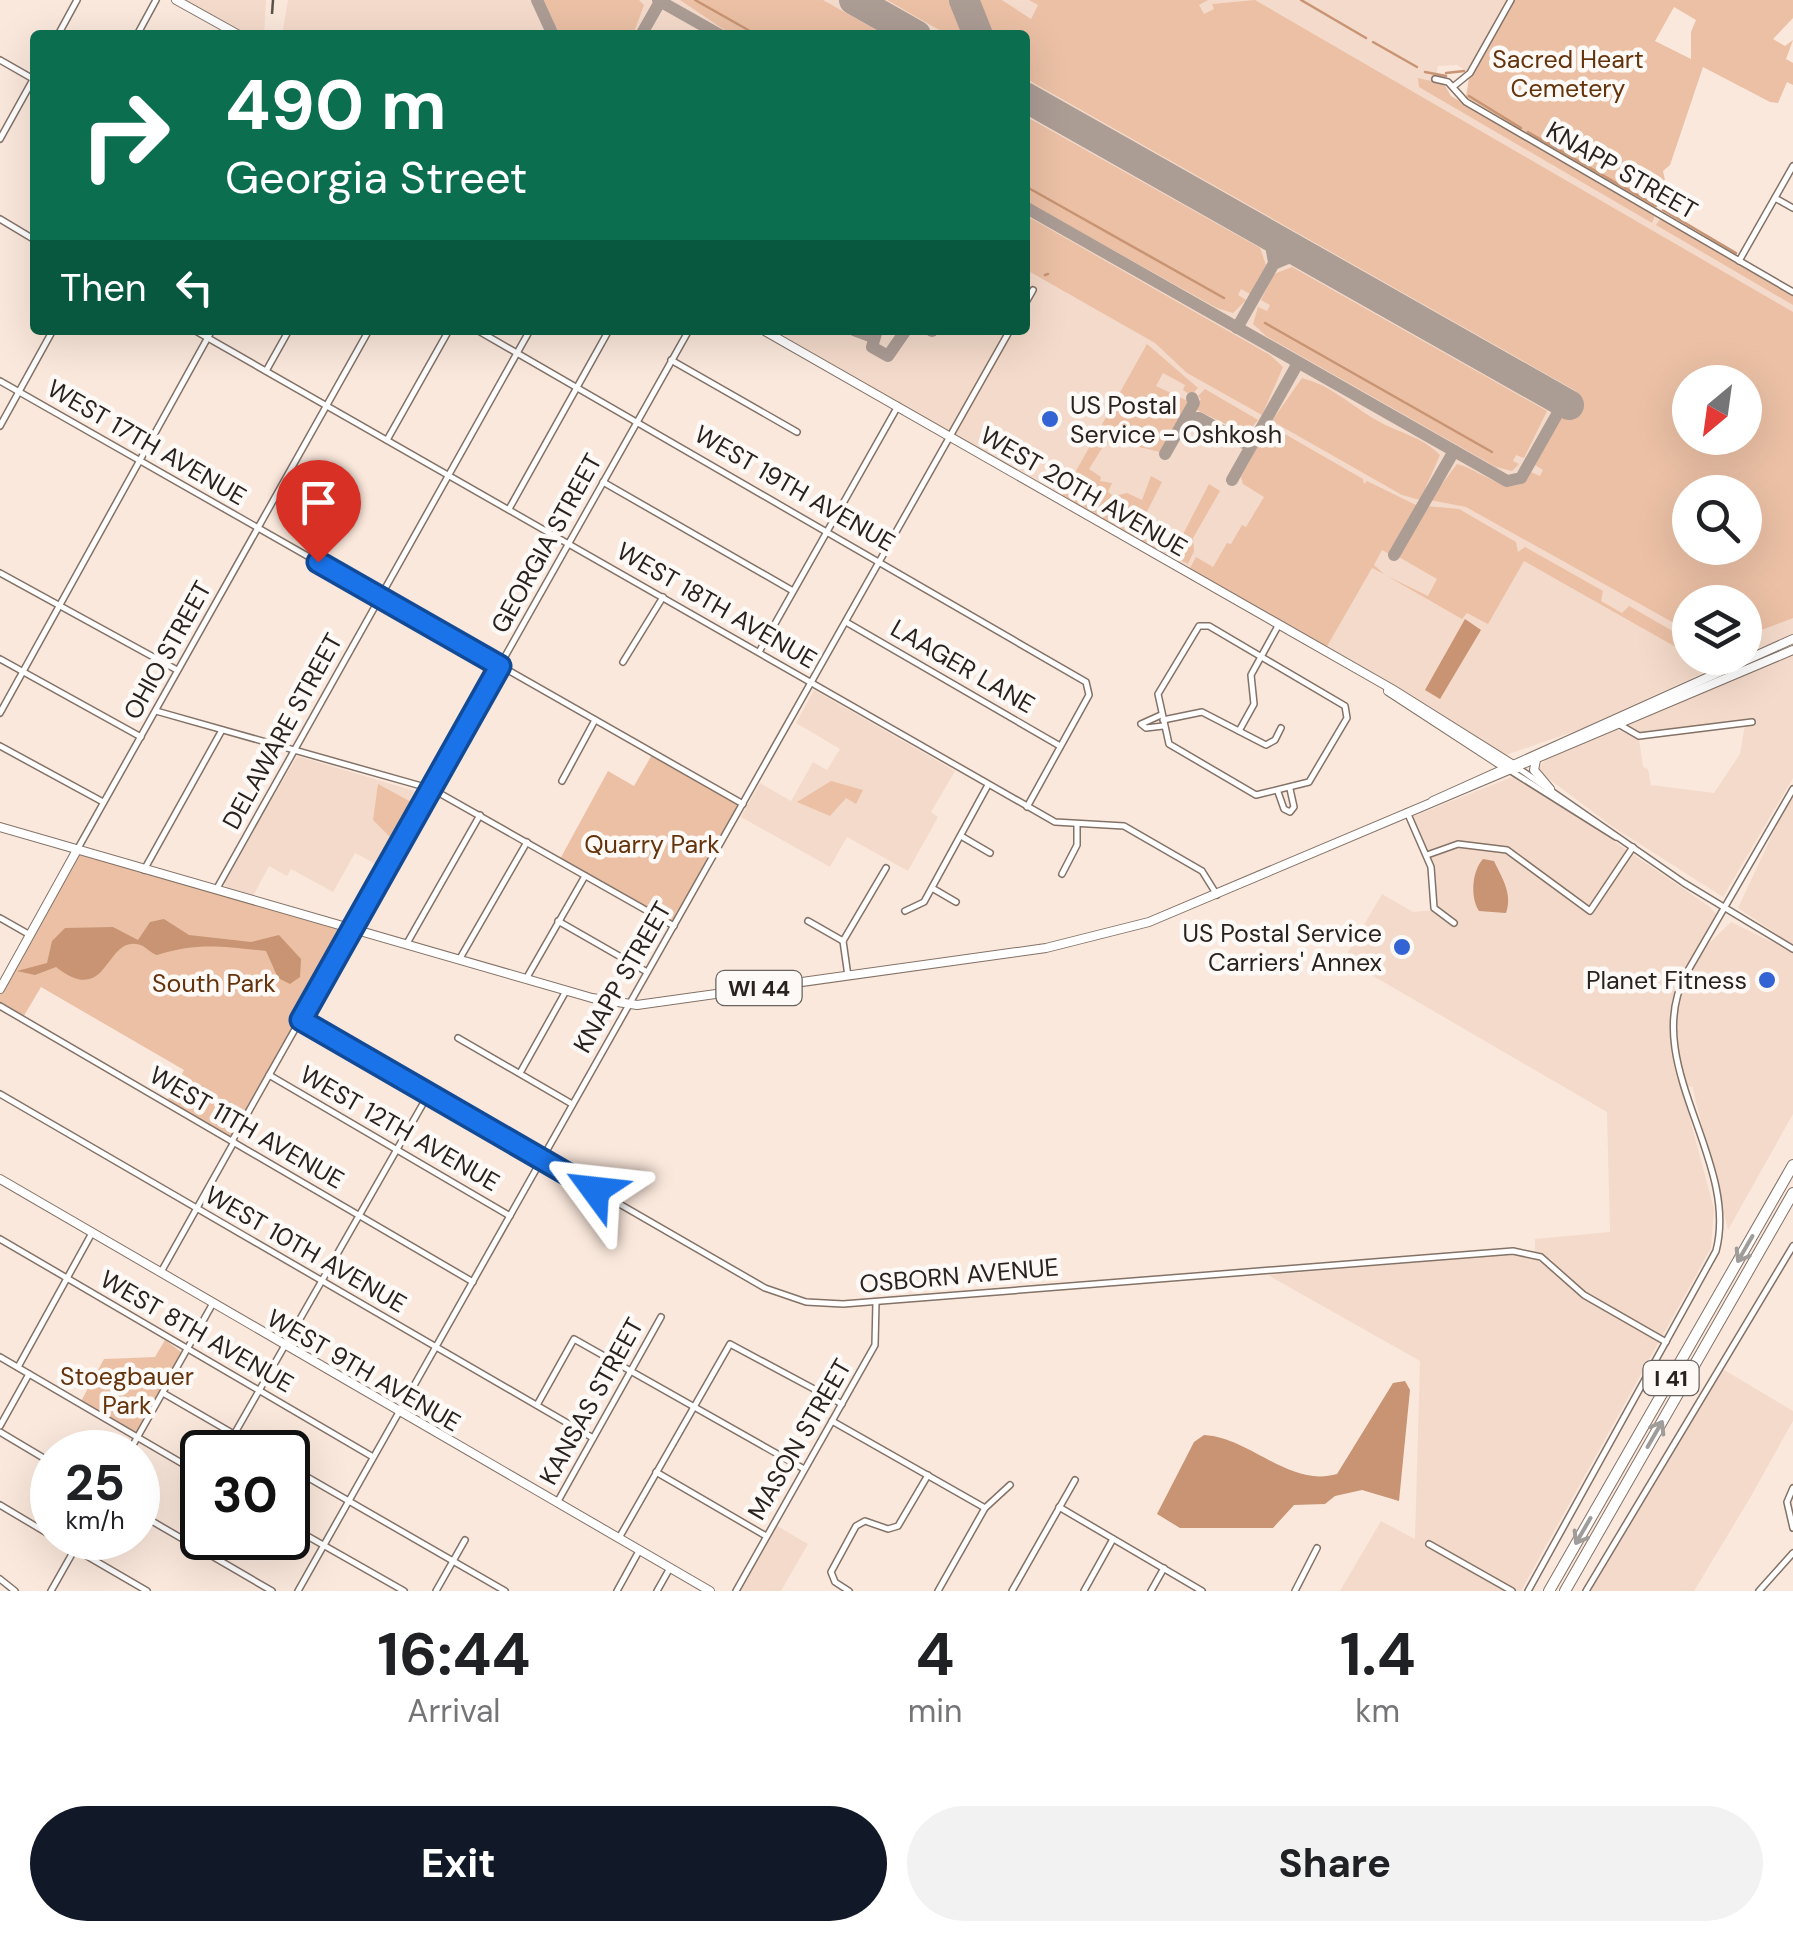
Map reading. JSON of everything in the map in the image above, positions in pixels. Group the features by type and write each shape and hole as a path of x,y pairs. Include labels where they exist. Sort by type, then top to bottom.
{"highway":[{"name":"I 41","path":"1549,1591 1793,1164"},
{"name":"I 41","path":"1565,1591 1793,1192"}],"main road":[{"path":"176,0 230,30"},
{"name":"WEST 20TH AVENUE","path":"772,335 1385,688 1511,767"},
{"name":"WI 44","path":"1620,724 1793,638"},
{"name":"WI 44","path":"77,850 630,1006 1079,941 1148,922 1217,896 1590,732 1620,724 1793,650"},
{"name":"WEST 20TH AVENUE","path":"1385,688 1511,767"},
{"name":"WI 44","path":"1432,802 1482,776 1536,760 1590,732"},
{"path":"1482,776 1489,766 1486,754"},
{"path":"1536,760 1534,770 1550,789"},
{"path":"0,828 77,850"},
{"name":"OHIO STREET","path":"0,990 77,850"},
{"name":"WEST 9TH AVENUE","path":"0,1179 710,1591"}],"street":[{"path":"61,30 77,0"},
{"path":"140,30 156,0"},
{"path":"1454,86 1468,76 1511,0"},
{"path":"219,30 222,25"},
{"path":"0,60 30,75"},
{"name":"KNAPP STREET","path":"1435,79 1454,86 1466,102 1793,292"},
{"path":"0,139 30,87"},
{"path":"1739,260 1793,166"},
{"path":"1775,198 1793,208"},
{"path":"0,220 30,237"},
{"path":"1030,295 1033,290"},
{"path":"0,426 50,335"},
{"name":"WEST 18TH AVENUE","path":"202,335 1027,807 1060,824 1124,826 1202,871 1217,896"},
{"path":"0,713 209,335"},
{"path":"266,371 286,335"},
{"name":"OHIO STREET","path":"77,850 366,335"},
{"path":"388,440 446,335"},
{"name":"WEST 19TH AVENUE","path":"486,335 881,560 1090,687 1060,746"},
{"name":"DELAWARE STREET","path":"216,890 527,335"},
{"path":"510,509 606,335"},
{"name":"GEORGIA STREET","path":"160,1274 685,335"},
{"name":"KNAPP STREET","path":"298,1591 1007,335"},
{"path":"672,360 797,432"},
{"name":"WEST 17TH AVENUE","path":"0,382 743,804"},
{"path":"759,652 898,406"},
{"path":"603,482 794,592"},
{"path":"0,573 178,670"},
{"path":"623,662 663,597"},
{"name":"LAAGER LANE","path":"846,622 1060,746"},
{"path":"1208,626 1347,710 1312,779 1290,789 1252,794 1172,747 1163,720 1159,689 1195,628 1208,626"},
{"path":"1240,731 1254,704 1250,678 1278,626"},
{"path":"0,659 141,737"},
{"path":"156,710 432,789 674,926"},
{"path":"1163,720 1202,712 1266,745 1275,740 1281,728"},
{"path":"562,781 596,720"},
{"path":"1620,724 1642,736 1752,722"},
{"path":"144,870 222,730"},
{"path":"0,746 104,802"},
{"path":"1027,807 1060,746"},
{"name":"WEST 20TH AVENUE","path":"1511,767 1550,789 1725,910 1793,949"},
{"name":"WEST 20TH AVENUE","path":"1511,767 1623,840"},
{"path":"905,910 921,905 988,784"},
{"path":"1278,792 1284,809 1290,812 1294,807 1290,789"},
{"path":"1528,1591 1710,1264 1720,1235 1717,1199 1673,1023 1681,984 1793,789"},
{"path":"1406,812 1427,856 1434,908 1454,923"},
{"path":"406,945 480,816"},
{"path":"1062,874 1077,845 1077,826"},
{"path":"960,836 990,853"},
{"path":"459,960 526,842"},
{"path":"1427,856 1458,844 1507,850 1590,911 1632,847"},
{"path":"848,976 843,941 886,868"},
{"path":"526,979 585,876"},
{"path":"932,888 956,902"},
{"path":"0,918 30,935"},
{"path":"558,921 648,972"},
{"path":"808,921 843,941"},
{"path":"520,1073 566,991"},
{"name":"WEST 11TH AVENUE","path":"0,1006 473,1282"},
{"name":"OSBORN AVENUE","path":"301,1020 773,1292 818,1304 1520,1252 1542,1258 1584,1295 1666,1342"},
{"path":"458,1038 573,1104"},
{"name":"WEST 12TH AVENUE","path":"269,1075 510,1216"},
{"name":"WEST 10TH AVENUE","path":"0,1094 594,1438"},
{"path":"237,1430 429,1094"},
{"path":"18,1368 92,1233"},
{"name":"WEST 8TH AVENUE","path":"0,1239 373,1457"},
{"path":"1586,1591 1793,1246"},
{"name":"MASON STREET","path":"736,1591 875,1346 879,1324 876,1302"},
{"path":"142,1430 212,1305"},
{"name":"KANSAS STREET","path":"557,1504 661,1317"},
{"path":"536,1405 574,1339 804,1470"},
{"path":"618,1539 731,1343 842,1404"},
{"path":"0,1357 124,1430"},
{"path":"29,1374 0,1429 30,1449"},
{"path":"163,1393 226,1430"},
{"path":"832,1421 985,1508"},
{"path":"656,1472 767,1536"},
{"path":"850,1591 831,1576 856,1526 868,1521 888,1529 898,1526 928,1476"},
{"path":"310,1479 505,1591"},
{"path":"1012,1591 1074,1480"},
{"path":"938,1591 985,1508 1010,1485"},
{"path":"1793,1488 1787,1502 1793,1528"},
{"path":"0,1505 30,1522"},
{"path":"1059,1508 1202,1591"},
{"path":"160,1526 272,1591"},
{"path":"310,1538 404,1591"},
{"path":"1084,1591 1114,1539"},
{"path":"436,1591 465,1540"},
{"path":"1429,1544 1512,1591"},
{"path":"1295,1591 1318,1548"},
{"path":"617,1591 639,1551"},
{"path":"1759,1591 1793,1553"},
{"path":"51,1591 69,1560"},
{"path":"94,1560 147,1591"},
{"path":"656,1591 670,1568"},
{"path":"1151,1591 1164,1568"},
{"path":"0,1580 15,1591"}],"shaded area":[{"path":"186,0 266,0 264,30 240,30"},
{"path":"288,0 1514,0 1471,74 1457,65 1438,66 1435,81 1444,84 1451,96 1793,295 1793,635 1762,647 1762,585 1672,585 1672,675 1699,675 1578,730 1506,755 781,335 1030,335 1030,30 283,30"},
{"path":"1465,619 1481,630 1440,699 1425,690"},
{"path":"1793,656 1793,778 1723,897 1613,827 1537,770 1545,760 1615,729 1639,739 1643,767 1648,769 1651,785 1714,793 1740,754 1745,724 1754,720 1640,734 1627,724 1739,675 1762,675 1762,665"},
{"path":"814,690 955,771 931,812 938,817 908,871 847,837 830,867 741,817 760,783 791,801 813,762 827,770 840,749 796,723"},
{"path":"297,756 425,794 383,868 355,853 333,892 291,869 287,876 269,866 253,896 226,888 224,883"},
{"path":"1517,775 1710,907 1720,919 1704,948 1731,922 1793,952 1793,1114 1728,1230 1692,1086 1682,1089 1714,1209 1711,1248 1521,1591 1340,1591 1381,1521 1415,1539 1420,1361 1268,1275 1507,1255 1534,1259 1548,1267 1553,1260 1535,1251 1535,1239 1610,1232 1607,1112 1344,959 1382,894 1413,912 1435,910 1432,873 1409,818"},
{"path":"1793,790 1793,945 1738,908"},
{"path":"1483,859 1494,861 1503,880 1508,899 1506,913 1479,911 1476,905 1475,877"},
{"path":"164,919 189,935 251,942 279,935 301,959 300,977 290,984 278,978 266,951 199,947 157,955 143,946 130,944 87,980 74,978 56,967 35,975 17,971 47,963 52,941 65,928 113,927 138,940 150,922"},
{"path":"1721,1368 1793,1411 1793,1421 1694,1591 1586,1591"},
{"path":"1405,1381 1410,1390 1399,1501 1362,1490 1335,1496 1325,1504 1294,1505 1273,1528 1180,1528 1157,1514 1194,1442 1204,1435 1238,1444 1303,1474 1337,1474 1393,1383"},
{"path":"774,1524 808,1544 781,1591 736,1591"}],"green space":[{"path":"542,0 639,0 644,5 635,30 557,30"},
{"path":"680,0 823,0 876,30 725,30"},
{"path":"887,0 953,0 965,30 939,30"},
{"path":"975,0 1002,0 1031,19 1038,5 1029,0 1208,0 1199,5 1204,14 1214,9 1212,4 1255,0 1793,312 1793,618 1762,630 1762,585 1672,585 1672,622 1466,507 1430,500 1457,464 1507,485 1524,481 1531,472 1540,476 1543,470 1535,465 1576,391 1030,81 1030,30 987,30"},
{"name":"Sacred Heart Cemetery","path":"1514,0 1793,0 1793,18 1773,39 1785,46 1793,40 1786,59 1793,63 1793,85 1787,82 1778,103 1770,102 1703,67 1670,165 1663,171 1665,180 1654,209 1466,97 1469,78","holes":["1674,7 1696,20 1691,32 1691,59 1655,41"]},
{"path":"1418,78 1444,84 1451,96 1655,215 1652,223 1419,87"},
{"path":"1030,119 1260,248 1266,265 1250,294 1241,289 1238,295 1246,300 1233,313 1217,308 1030,204"},
{"path":"1030,218 1270,355 1283,367 1262,415 1187,373 1155,343 1030,272"},
{"path":"1661,218 1793,295 1793,305 1656,225"},
{"path":"1292,267 1547,411 1524,458 1516,455 1513,461 1519,464 1512,471 1496,467 1266,336 1253,324 1258,307 1267,311 1270,305 1261,300 1274,274"},
{"path":"1147,344 1198,388 1191,395 1183,390 1185,385 1163,373 1156,386 1190,402 1160,452 1114,441 1104,445 1089,469 1101,477 1100,481 1112,483 1108,492 1112,495 1099,517 1062,496"},
{"path":"1302,378 1333,391 1440,455 1420,500 1402,495 1272,421"},
{"path":"1205,389 1258,420 1246,434 1195,409 1201,399 1198,396"},
{"path":"1269,425 1363,479 1364,484 1367,481 1418,506 1391,555 1382,550 1374,565 1384,574 1372,568 1326,648 1190,568 1196,557 1213,567 1227,543 1231,544 1242,525 1246,527 1264,497 1243,484 1241,477"},
{"path":"1151,476 1162,482 1134,537 1102,519 1115,496 1127,493 1142,500"},
{"path":"1209,484 1220,491 1193,538 1194,551 1188,564 1141,541 1149,528 1178,544"},
{"path":"1426,506 1459,509 1516,542 1518,552 1525,547 1603,591 1601,601 1622,613 1629,606 1672,631 1672,645 1524,561 1488,624 1467,613 1462,619 1387,576 1428,596 1437,579 1397,556"},
{"name":"Quarry Park","path":"653,753 743,804 674,926 559,861 608,771 634,786"},
{"path":"831,781 863,790 856,804 846,798 830,816 797,802"},
{"path":"378,784 413,803 393,840 373,820"},
{"name":"South Park","path":"77,850 353,929 232,1140 166,1103 184,1070 41,987 22,1019 0,1006 0,989"},
{"name":"Stoegbauer Park","path":"165,1340 184,1354 142,1430 126,1430 80,1403 104,1359 155,1357"}],"waterway":[{"path":"695,0 748,30"},
{"path":"1301,0 1366,38"},
{"path":"1373,42 1417,67"},
{"path":"1446,73 1464,71"},
{"path":"1425,72 1446,76"},
{"path":"1469,96 1521,128"},
{"path":"1528,132 1656,206"},
{"path":"1030,189 1224,298"},
{"path":"1663,210 1736,253"},
{"path":"1265,323 1492,452"}],"taxiway":[{"path":"537,0 551,30"},
{"path":"658,0 711,30"},
{"path":"644,30 661,0"},
{"path":"1030,102 1039,105"},
{"path":"1030,210 1507,481 1521,478 1564,402"},
{"path":"1252,225 1270,240 1274,262"},
{"path":"1237,328 1285,244"},
{"path":"1276,263 1295,255 1318,263"},
{"path":"868,335 873,337"},
{"path":"876,335 872,347 888,356 903,335"},
{"path":"1232,480 1298,363"},
{"path":"1165,454 1194,403 1192,398"},
{"path":"1185,419 1199,418 1244,443 1255,439"},
{"path":"1394,555 1454,451"}],"runway":[{"path":"854,0 907,30"},
{"path":"964,0 976,30"},
{"path":"1030,100 1569,405"}],"railway":[{"path":"272,14 273,0"}],"place":[{"name":"US Postal Service - Oshkosh","path":"1050,419"},
{"name":"US Postal Service Carriers' Annex","path":"1402,947"},
{"name":"Planet Fitness","path":"1767,980"}],"route":[{"path":"318,562 500,666 301,1020 595,1190"}]}
